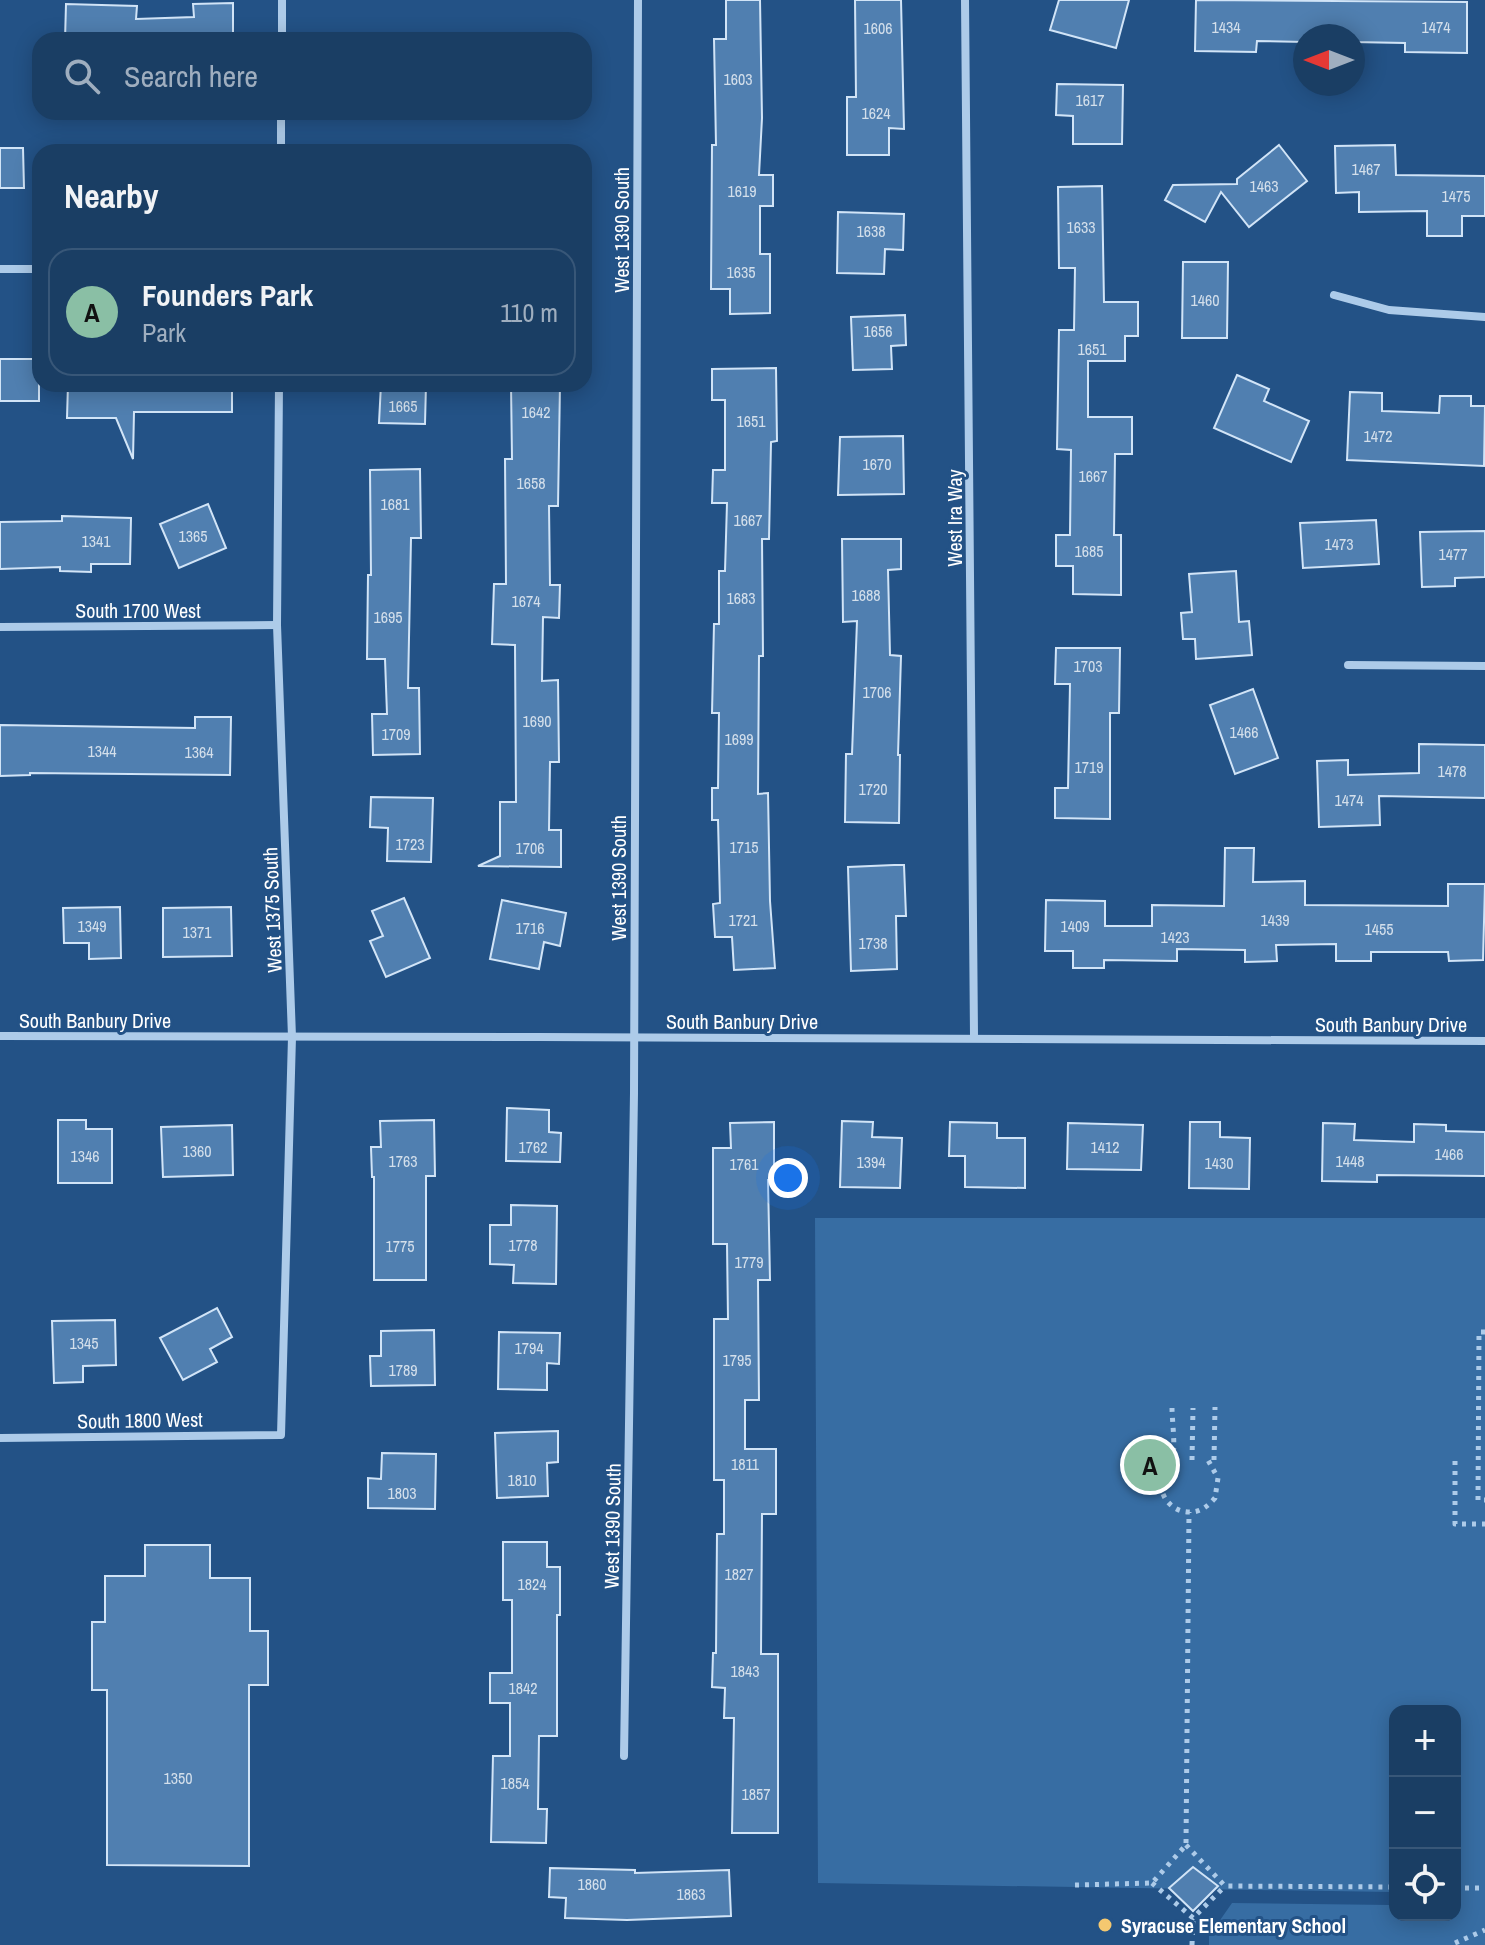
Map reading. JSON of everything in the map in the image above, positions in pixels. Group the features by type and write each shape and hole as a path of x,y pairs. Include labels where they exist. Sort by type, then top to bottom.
{"street":[{"path":"282,0 282,32"},
{"name":"West 1390 South","path":"624,1756 634,1038 638,0"},
{"name":"West Ira Way","path":"965,0 974,1036"},
{"path":"281,120 281,144"},
{"path":"0,269 32,269"},
{"path":"1334,295 1389,310 1485,317"},
{"name":"West 1375 South","path":"279,392 277,625 292,1037 281,1435"},
{"name":"South 1700 West","path":"0,627 277,625"},
{"path":"1348,665 1485,666"},
{"name":"South Banbury Drive","path":"0,1036 974,1036 1485,1041"},
{"name":"South 1800 West","path":"0,1438 281,1435"}],"path":[{"path":"1485,1332 1479,1332 1478,1439 1478,1500 1485,1500"},
{"path":"1172,1408 1172,1460 1164,1470 1161,1490 1172,1506 1189,1512 1208,1506 1218,1488 1211,1460 1215,1407"},
{"path":"1192,1460 1193,1408"},
{"path":"1455,1461 1455,1524 1485,1524"},
{"path":"1152,1883 1186,1845 1189,1512"},
{"path":"1186,1845 1225,1886"},
{"path":"1075,1885 1152,1883 1193,1918"},
{"path":"1192,1945 1193,1918 1225,1886 1389,1887"},
{"path":"1461,1888 1485,1888"},
{"path":"1455,1943 1485,1930"}],"shaded area":[{"path":"815,1218 1485,1218 1485,1945 1209,1945 1209,1936 1232,1903 1389,1905 1389,1921 1461,1921 1461,1705 1389,1705 1389,1892 818,1883"}],"building":[{"path":"726,0 760,0 762,118 759,175 773,175 773,206 760,206 760,254 770,254 770,313 730,314 730,289 711,289 712,145 716,145 714,39 726,39"},
{"path":"855,0 901,0 904,129 889,128 889,155 847,155 847,97 856,97"},
{"path":"1059,0 1129,0 1116,48 1050,30"},
{"path":"1196,0 1467,2 1467,53 1405,52 1405,43 1365,42 1365,24 1293,24 1293,42 1257,41 1256,52 1195,51"},
{"path":"233,3 233,32 65,32 66,4 137,6 136,19 194,17 193,4"},
{"path":"1057,84 1123,85 1122,144 1073,144 1073,116 1056,115"},
{"path":"1279,145 1307,181 1249,227 1221,192 1205,222 1165,200 1173,185 1237,184 1237,179"},
{"path":"1395,145 1396,175 1485,176 1485,216 1462,216 1462,236 1427,236 1427,211 1359,212 1359,192 1336,193 1335,146"},
{"path":"0,148 23,148 24,188 0,188"},
{"path":"1102,186 1104,302 1138,302 1138,336 1125,336 1125,361 1088,361 1088,417 1132,417 1132,454 1115,454 1114,535 1121,535 1121,595 1073,594 1073,566 1056,566 1056,535 1070,535 1071,450 1057,449 1059,330 1074,330 1075,268 1059,268 1058,187"},
{"path":"838,212 904,214 903,250 885,249 884,274 837,273"},
{"path":"1183,262 1228,262 1227,338 1182,338"},
{"path":"905,315 906,345 891,346 892,369 853,370 851,317"},
{"path":"0,359 32,359 32,392 39,392 39,401 0,401"},
{"path":"776,368 777,441 771,442 769,539 762,539 763,656 759,656 758,794 768,793 775,968 734,970 732,937 715,937 713,904 720,903 718,820 712,820 712,788 718,788 719,713 712,713 714,624 719,624 719,571 725,571 727,503 712,503 713,470 725,470 725,400 712,400 712,369"},
{"path":"1237,375 1269,389 1264,401 1309,421 1291,462 1214,428"},
{"path":"68,392 232,392 232,412 134,412 133,459 116,418 67,418"},
{"path":"381,392 426,392 425,424 379,423"},
{"path":"511,392 560,392 558,506 549,506 550,585 560,585 559,618 543,617 542,681 558,680 559,762 550,762 549,830 561,830 561,867 478,866 500,856 500,802 516,802 515,645 492,644 494,584 506,584 505,459 512,459"},
{"path":"1350,392 1382,393 1382,411 1439,413 1440,396 1471,396 1471,406 1485,406 1484,466 1347,460"},
{"path":"903,436 904,494 838,495 840,437"},
{"path":"420,469 421,538 411,538 408,688 419,688 420,754 373,755 372,714 387,714 385,659 367,659 368,575 371,575 370,470"},
{"path":"208,504 226,548 179,568 160,524"},
{"path":"62,516 131,518 130,564 91,564 91,572 60,571 60,567 0,569 0,522 62,521"},
{"path":"1376,520 1379,564 1303,568 1300,523"},
{"path":"1485,531 1485,577 1455,578 1455,586 1422,587 1420,532"},
{"path":"842,539 901,539 901,569 888,570 890,655 901,656 899,823 845,822 846,754 852,754 857,621 843,622"},
{"path":"1236,571 1239,622 1249,621 1252,655 1196,659 1195,639 1183,639 1181,613 1192,612 1189,574"},
{"path":"1056,648 1120,648 1119,713 1110,713 1110,819 1055,818 1055,788 1068,788 1070,684 1055,684"},
{"path":"1253,689 1278,758 1235,774 1210,705"},
{"path":"195,717 231,717 230,775 30,773 0,776 0,725 195,728"},
{"path":"1419,744 1485,745 1485,798 1379,796 1380,825 1319,827 1317,761 1348,760 1348,775 1419,773"},
{"path":"371,797 433,798 431,862 387,861 388,828 370,827"},
{"path":"1225,848 1254,848 1253,882 1305,881 1305,905 1448,906 1448,884 1485,884 1483,960 1449,961 1448,952 1371,952 1371,961 1336,961 1336,944 1276,945 1277,961 1245,962 1245,950 1177,949 1177,961 1104,960 1104,968 1073,968 1073,951 1045,951 1046,900 1105,901 1105,926 1152,926 1152,905 1224,906"},
{"path":"904,865 906,916 896,916 897,969 851,971 848,867"},
{"path":"404,898 430,958 386,977 370,941 383,936 372,911"},
{"path":"502,900 566,913 560,946 544,942 539,969 490,959"},
{"path":"120,907 121,958 89,959 89,943 64,943 63,908"},
{"path":"231,907 232,956 163,957 163,908"},
{"path":"507,1108 549,1110 549,1132 561,1133 560,1162 506,1161"},
{"path":"58,1120 86,1120 86,1129 112,1129 112,1183 58,1183"},
{"path":"434,1120 435,1176 426,1176 426,1280 374,1280 371,1147 381,1147 380,1121"},
{"path":"842,1121 873,1122 872,1137 902,1138 900,1188 840,1187"},
{"path":"774,1122 774,1180 768,1180 770,1280 758,1280 759,1400 745,1400 745,1449 776,1449 776,1514 762,1514 761,1654 778,1654 778,1833 732,1833 734,1718 724,1718 725,1688 712,1687 713,1653 716,1653 717,1534 724,1534 724,1480 714,1480 714,1319 728,1319 727,1244 713,1244 713,1148 731,1148 730,1123"},
{"path":"950,1122 997,1123 997,1138 1025,1138 1025,1188 965,1187 965,1156 949,1156"},
{"path":"1190,1122 1220,1122 1220,1137 1250,1138 1249,1189 1189,1188"},
{"path":"1068,1123 1143,1125 1141,1170 1067,1169"},
{"path":"1323,1123 1355,1124 1354,1140 1414,1142 1414,1124 1446,1125 1446,1131 1485,1132 1485,1176 1377,1175 1377,1182 1322,1181"},
{"path":"232,1125 233,1175 163,1177 161,1127"},
{"path":"511,1205 557,1206 556,1284 513,1283 514,1265 490,1264 490,1225 511,1225"},
{"path":"217,1308 232,1337 210,1349 217,1362 183,1380 160,1338"},
{"path":"115,1320 116,1365 83,1366 83,1382 54,1383 52,1321"},
{"path":"434,1330 435,1385 371,1386 370,1356 381,1356 381,1331"},
{"path":"499,1332 560,1333 559,1364 547,1363 547,1390 498,1389"},
{"path":"558,1431 558,1462 547,1463 548,1496 497,1498 495,1433"},
{"path":"382,1453 436,1454 435,1509 368,1508 368,1478 381,1479"},
{"path":"503,1542 547,1542 547,1567 560,1567 557,1736 539,1736 538,1809 547,1809 546,1843 491,1842 493,1756 510,1756 510,1703 490,1703 490,1673 512,1673 512,1600 503,1600"},
{"path":"145,1545 210,1545 210,1578 250,1578 250,1631 268,1631 268,1685 249,1685 249,1866 107,1865 107,1690 92,1690 92,1622 105,1622 105,1576 145,1576"},
{"path":"1193,1867 1218,1886 1193,1911 1169,1888"},
{"path":"550,1868 635,1870 635,1873 729,1870 731,1916 627,1920 565,1918 566,1898 549,1897"}],"place":[{"name":"Founders Park","path":"1150,1465"},
{"name":"Syracuse Elementary School","path":"1105,1925"}]}
